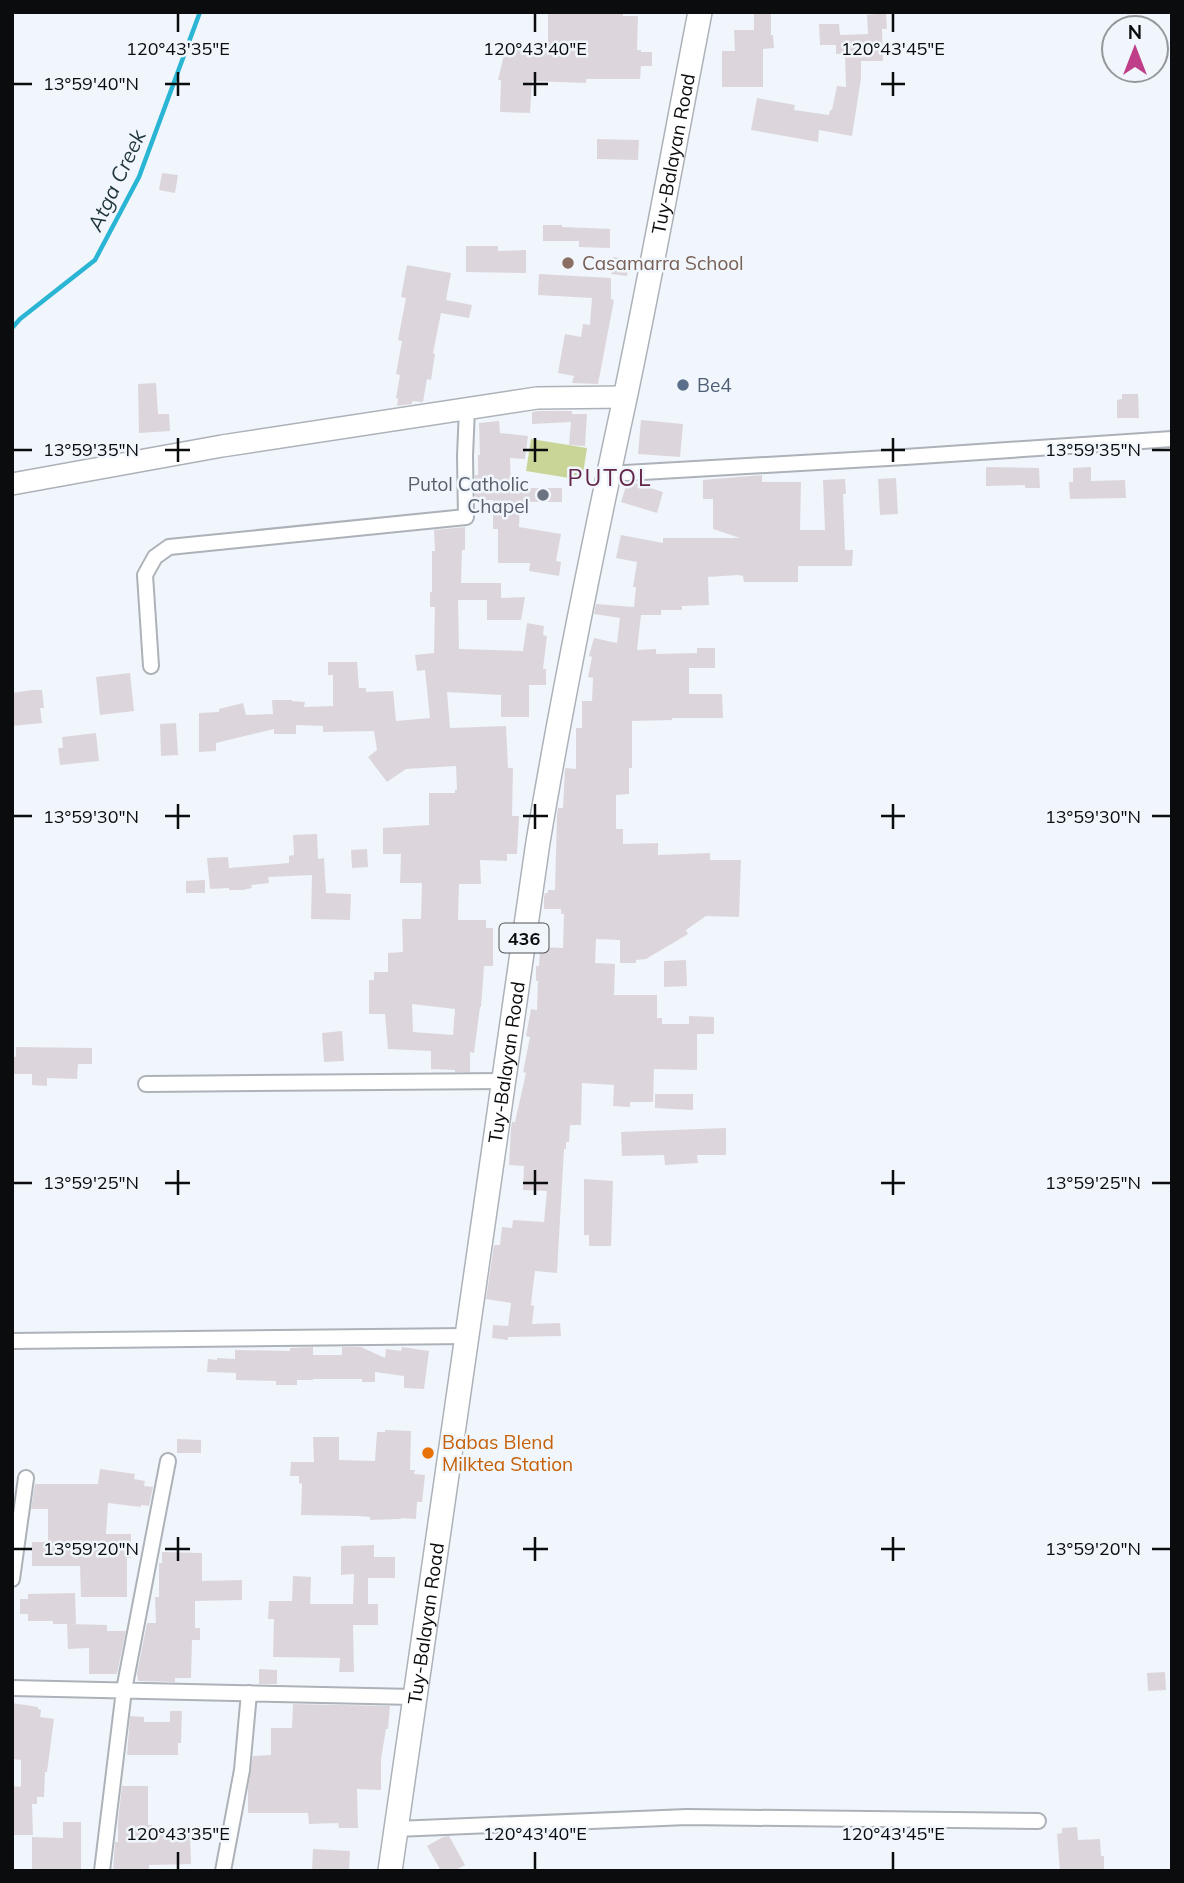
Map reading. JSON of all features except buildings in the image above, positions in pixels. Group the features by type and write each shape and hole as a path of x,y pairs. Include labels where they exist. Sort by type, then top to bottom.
{"main road":[{"name":"Tuy-Balayan Road","path":"390,1871 538,842 555,741 700,12"}],"street":[{"path":"12,484 222,446 537,398 625,397"},
{"path":"151,666 145,575 155,557 169,547 466,517 467,408"},
{"path":"608,474 1172,439"},
{"path":"146,1084 503,1081"},
{"path":"12,1341 466,1336"},
{"path":"102,1871 124,1690 168,1461"},
{"path":"12,1579 26,1478"},
{"path":"12,1688 414,1697"},
{"path":"223,1871 242,1770 249,1693"},
{"path":"396,1829 687,1817 1038,1821"}],"green space":[{"path":"531,439 587,448 582,480 526,471"}],"waterway":[{"name":"Atga Creek","path":"12,328 95,260 139,177 200,12"}],"place":[{"name":"Casamarra School","path":"568,263"},
{"name":"Be4","path":"683,385"},
{"name":"Putol Catholic Chapel","path":"543,495"},
{"name":"Babas Blend Milktea Station","path":"428,1453"}],"district":[{"name":"PUTOL","path":"610,477"}]}
